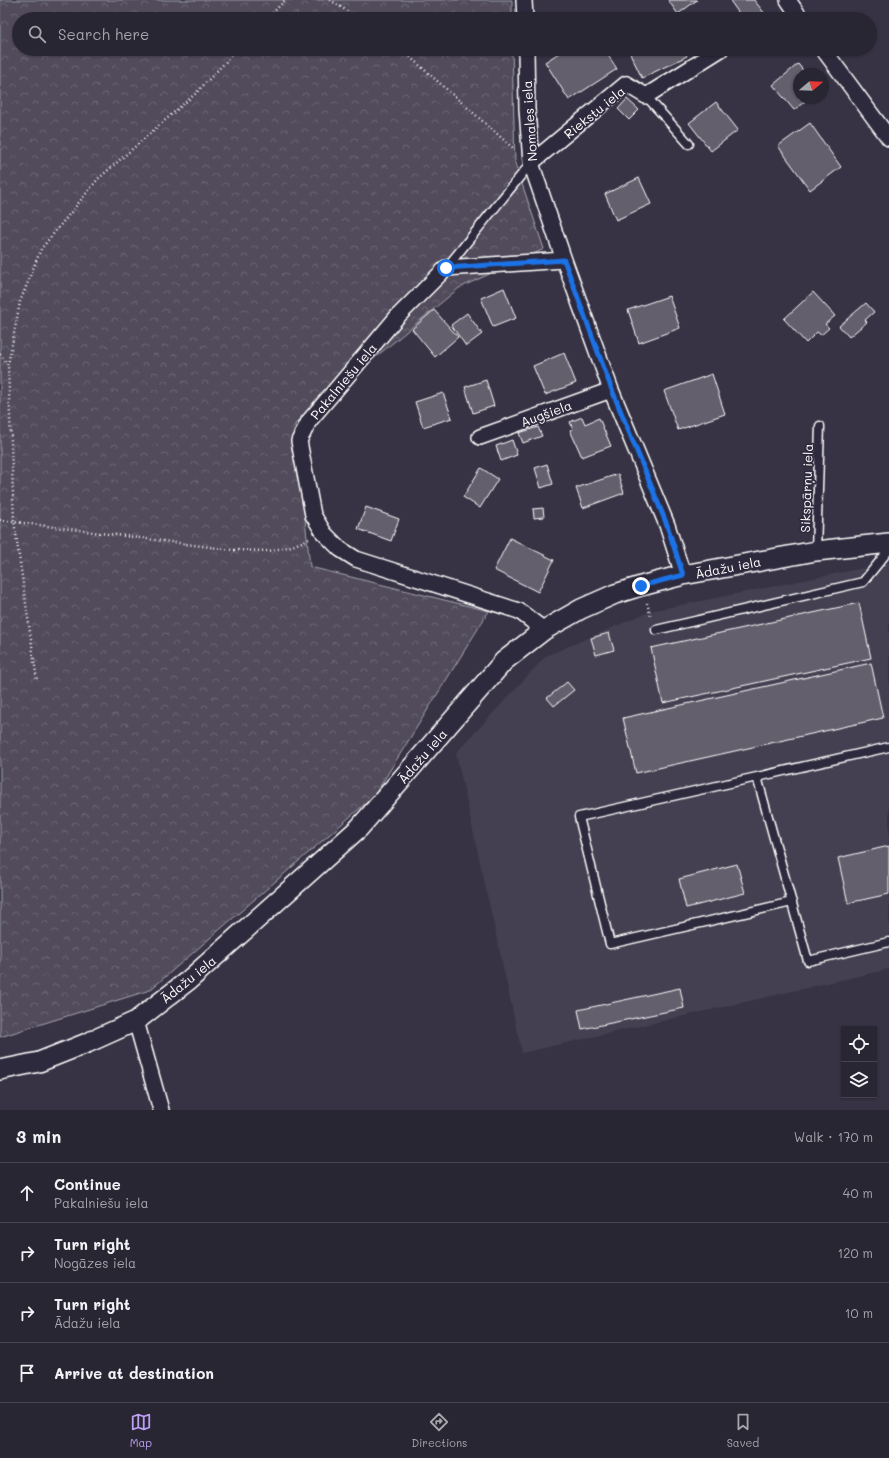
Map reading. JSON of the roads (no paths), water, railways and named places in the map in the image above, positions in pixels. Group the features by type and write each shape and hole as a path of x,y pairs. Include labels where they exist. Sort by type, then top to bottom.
{"street":[{"path":"524,0 525,12"},
{"path":"788,0 796,12"},
{"name":"Nomales iela","path":"526,56 527,108 531,163 564,260 612,390 667,525 683,575"},
{"path":"646,96 710,56"},
{"path":"828,56 889,138"},
{"name":"Riekstu iela","path":"531,163 626,84 646,96"},
{"path":"446,268 564,260"},
{"name":"Pakalniešu iela","path":"446,268 397,317 309,420 299,441 313,515 324,533 340,549 356,559 519,611 544,630"},
{"name":"Augšiela","path":"480,437 612,390"},
{"name":"Ādažu iela","path":"0,1070 39,1062 87,1043 136,1020 190,979 360,828 504,661 544,630 581,609 615,594 683,575 816,551 889,543"},
{"path":"136,1020 161,1110"}],"lane":[{"name":"Riekstu iela","path":"646,96 689,144"},
{"path":"446,268 531,163"},
{"name":"Sikspārņu iela","path":"816,551 820,426"},
{"path":"656,630 863,582 889,550"},
{"path":"792,902 610,944 578,817 889,748"},
{"path":"758,777 808,961 889,942"}]}
